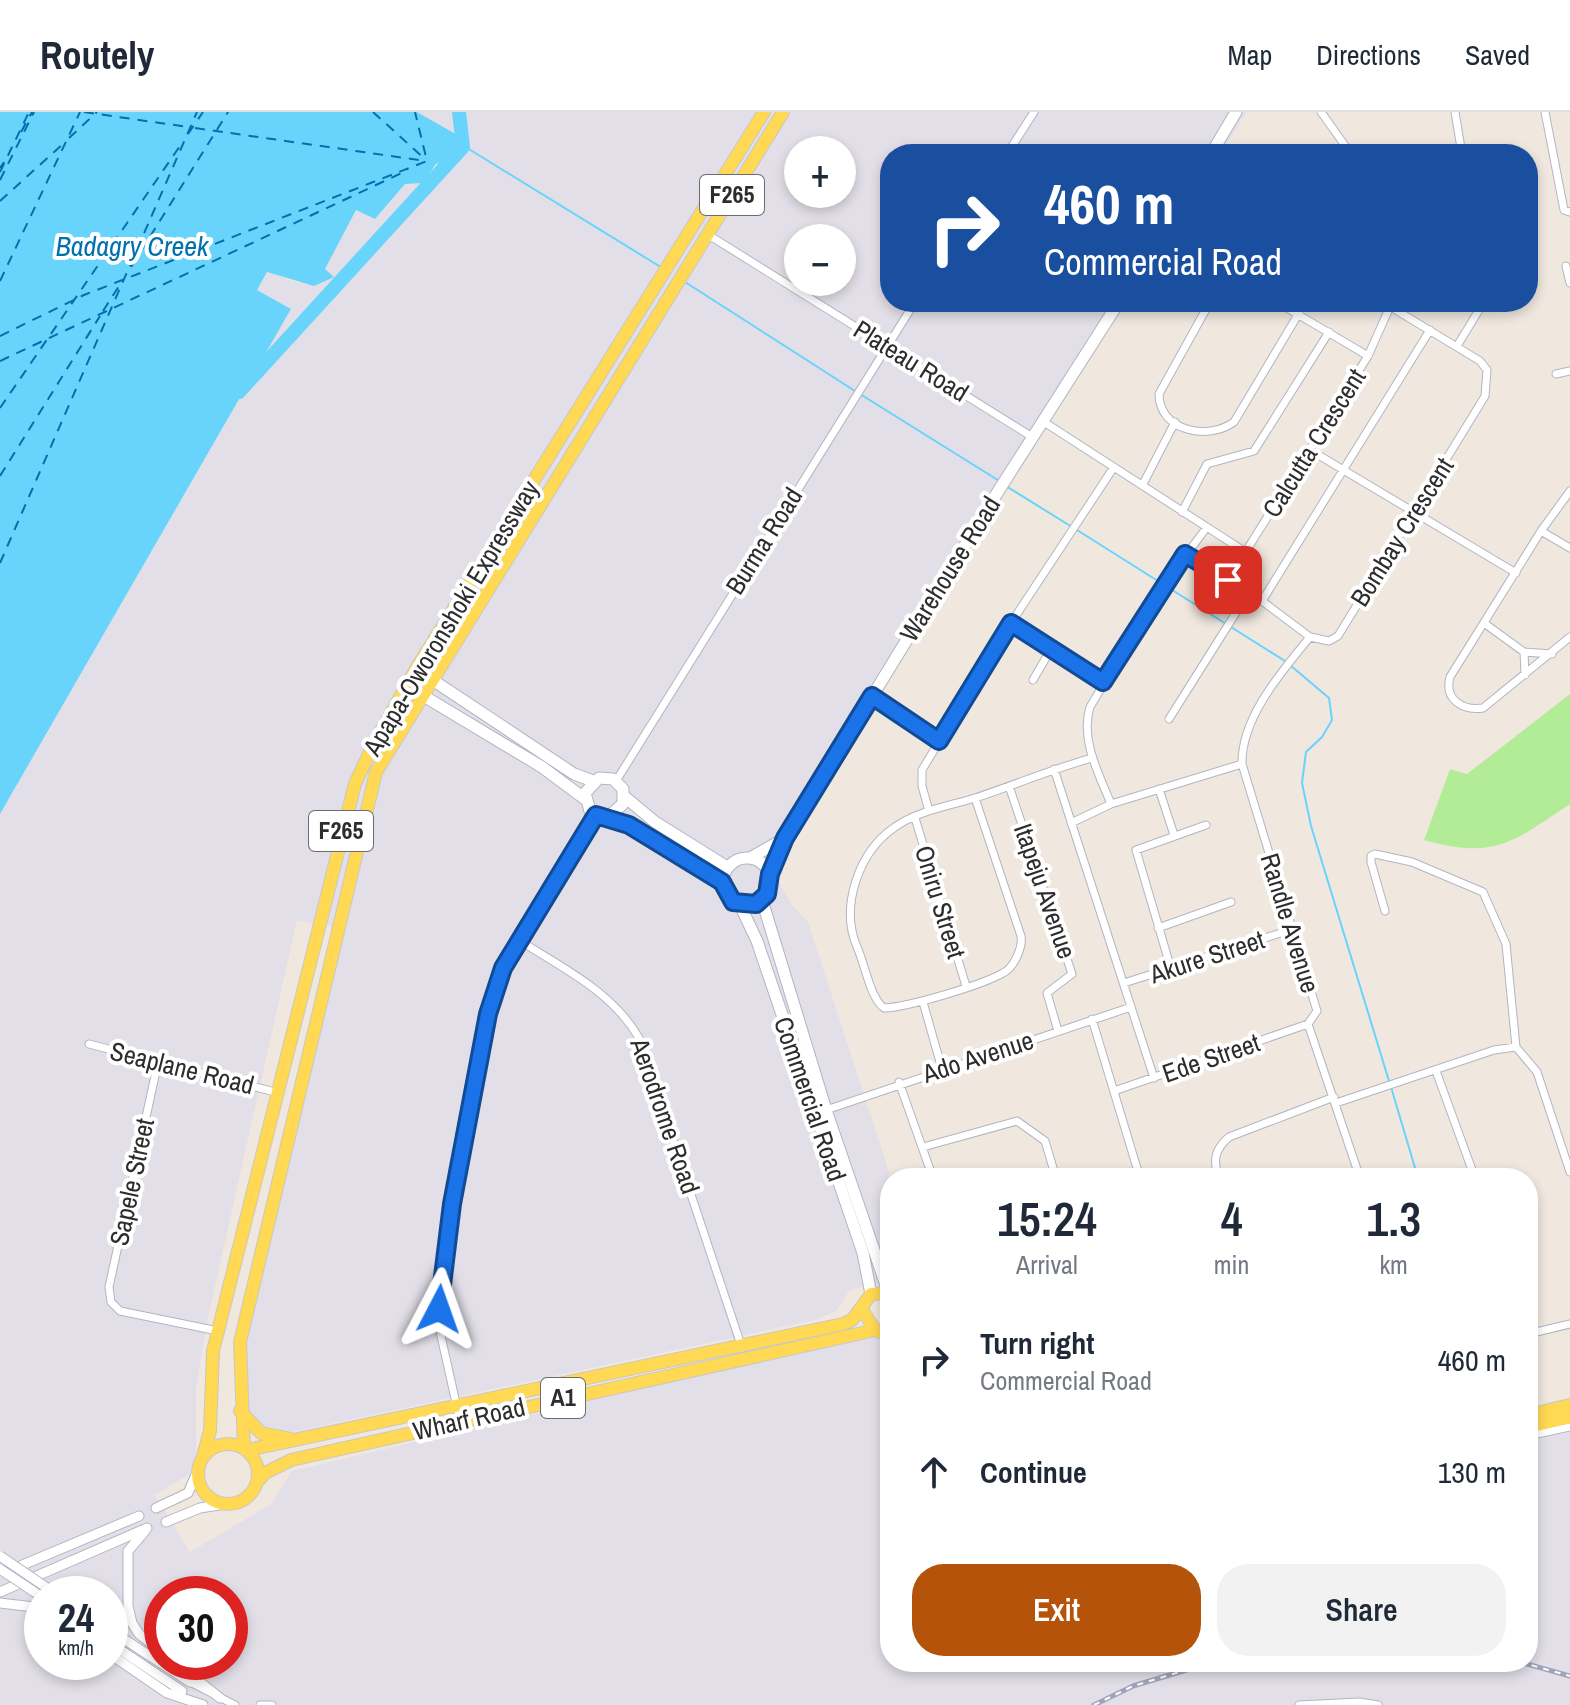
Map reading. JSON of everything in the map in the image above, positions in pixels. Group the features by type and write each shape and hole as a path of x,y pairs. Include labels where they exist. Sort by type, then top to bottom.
{"main road":[{"name":"Apapa-Oworonshoki Expressway","path":"203,1456 210,1431 209,1403 218,1331 275,1092 355,784 416,669 764,112"},
{"name":"Apapa-Oworonshoki Expressway","path":"245,1449 240,1411 240,1342 376,772 783,112"},
{"path":"1217,144 1236,112"},
{"name":"Warehouse Road","path":"770,874 785,838 1002,485 1113,312"},
{"path":"416,669 574,774 593,781 607,778 616,781 625,797 655,822 727,867"},
{"path":"407,686 542,767 585,799 602,816 629,825 722,882"},
{"path":"585,799 593,781"},
{"path":"602,816 620,810 625,797"},
{"name":"Warehouse Road","path":"752,857 785,838"},
{"path":"752,857 770,874 770,887 762,900 740,905 727,897 722,882 727,867 741,858 752,857"},
{"name":"Commercial Road","path":"762,900 826,1110 880,1266"},
{"name":"Commercial Road","path":"740,905 757,941 863,1253 871,1294"},
{"path":"880,1293 871,1294 861,1308 875,1330 880,1332"},
{"name":"Wharf Road","path":"245,1449 302,1441 456,1404 843,1324 852,1320 861,1308"},
{"name":"Wharf Road","path":"257,1482 265,1473 291,1460 875,1330"},
{"path":"1538,1413 1570,1405"},
{"path":"240,1411 266,1436 302,1441"},
{"path":"1538,1425 1570,1417"},
{"path":"227,1444 245,1449 258,1471 257,1482 248,1497 225,1504 215,1502 201,1489 198,1470 203,1456 227,1444"}],"street":[{"path":"1013,144 1034,112"},
{"path":"1321,112 1341,144"},
{"path":"1455,112 1460,144"},
{"path":"1545,112 1564,210 1570,212"},
{"name":"Plateau Road","path":"707,234 1034,438"},
{"path":"1566,266 1570,283"},
{"name":"Burma Road","path":"616,781 909,312"},
{"path":"1204,312 1162,384 1159,406 1175,422 1203,433 1225,429 1234,422 1299,313 1368,356"},
{"name":"Calcutta Crescent","path":"1228,580 1368,356 1389,312"},
{"name":"Bombay Crescent","path":"1310,637 1329,641 1338,636 1479,407 1489,383 1487,370 1480,361 1403,312"},
{"path":"1457,346 1478,312"},
{"path":"1262,601 1430,330"},
{"path":"1182,512 1207,464 1254,451 1329,332"},
{"path":"1556,374 1570,371"},
{"path":"1044,422 1247,553"},
{"path":"1143,484 1175,422"},
{"path":"1310,450 1516,573"},
{"path":"929,811 921,779 939,741 1011,623 1114,467"},
{"path":"1570,491 1541,531 1450,677 1447,687 1451,697 1461,706 1483,708 1570,637"},
{"path":"1111,804 1092,758 1087,717 1103,682 1158,593 1207,527"},
{"path":"1541,531 1570,548"},
{"path":"1185,554 1249,592 1310,637"},
{"path":"1169,719 1249,592"},
{"path":"1011,623 1103,682"},
{"path":"1484,623 1524,652 1552,654"},
{"name":"Randle Avenue","path":"1310,637 1290,661 1247,729 1242,745 1242,764 1317,1011 1308,1024 1357,1168"},
{"path":"1033,680 1051,649"},
{"path":"1524,652 1525,675"},
{"path":"872,696 939,741"},
{"path":"975,798 1022,941 1005,973 923,1002 890,1008 880,1006 852,935 850,909 856,880 881,837 897,825 929,811 1092,758"},
{"path":"1071,823 1111,804 1242,764"},
{"path":"1054,769 1154,1078"},
{"name":"Itapeju Avenue","path":"1009,786 1072,974 1047,993 1058,1031"},
{"path":"1159,789 1174,835"},
{"path":"460,1421 439,1327 439,1291 488,1014 503,968 517,939 602,816"},
{"name":"Oniru Street","path":"915,818 966,986"},
{"path":"1171,969 1136,850 1206,825"},
{"path":"1385,911 1371,862 1371,856 1375,854 1412,862 1483,892 1506,944 1516,1047 1537,1072 1570,1172"},
{"path":"1158,928 1231,902"},
{"name":"Akure Street","path":"1124,983 1290,930"},
{"name":"Aerodrome Road","path":"517,939 607,998 627,1018 639,1038 746,1358"},
{"path":"923,1002 942,1069"},
{"name":"Ado Avenue","path":"826,1110 899,1082 1131,1007"},
{"path":"1092,1019 1137,1168"},
{"name":"Ede Street","path":"1114,1091 1308,1024"},
{"name":"Seaplane Road","path":"89,1044 275,1092"},
{"path":"1215,1168 1217,1147 1229,1137 1494,1050 1516,1047"},
{"name":"Sapele Street","path":"158,1062 109,1287 111,1302 120,1311 218,1331"},
{"path":"1436,1071 1471,1168"},
{"path":"899,1082 930,1168"},
{"path":"923,1147 1017,1121 1045,1141 1053,1168"},
{"path":"1538,1329 1570,1324"},
{"path":"1538,1434 1570,1427"},
{"path":"156,1508 188,1493 198,1470"},
{"path":"166,1522 200,1508 225,1504"},
{"path":"0,1572 139,1516"},
{"path":"0,1592 147,1528 128,1551 128,1606 132,1623 144,1638"},
{"path":"0,1556 29,1576"},
{"path":"0,1572 24,1586"},
{"path":"0,1603 24,1606"},
{"path":"128,1642 190,1682 235,1705"},
{"path":"128,1655 203,1705"},
{"path":"128,1666 167,1693 203,1705"},
{"path":"198,1680 220,1698"},
{"path":"1299,1705 1359,1702 1378,1705"},
{"path":"260,1705 272,1705"}],"shaded area":[{"path":"417,112 1247,112 1226,144 880,144 880,312 1119,312 818,791 776,878 793,906 808,922 888,1168 880,1168 880,1283 850,1290 836,1311 815,1320 280,1435 263,1434 247,1414 239,1347 337,928 297,920 208,1318 196,1388 196,1461 190,1474 155,1495 190,1552 271,1504 292,1471 852,1339 880,1337 880,1672 1538,1672 1538,1439 1570,1432 1570,1705 0,1705 0,814 291,309 257,290 267,271 298,283 333,277 325,269 356,210 375,219 405,184 423,183 460,136"}],"green space":[{"path":"1570,694 1570,804 1502,844 1469,848 1424,840 1450,769 1467,774"}],"water":[{"name":"Badagry Creek","path":"0,112 417,112 468,141 458,158 436,164 423,183 405,184 375,219 356,210 325,269 334,277 314,286 267,272 257,290 291,309 0,814"}],"waterway":[{"name":"Badagry Creek","path":"239,392 463,147 459,112"},
{"path":"467,148 659,266"},
{"path":"685,282 855,391"},
{"path":"860,394 1001,482"},
{"path":"1006,486 1072,527"},
{"path":"1077,530 1285,661"},
{"path":"1290,665 1329,698 1332,720 1322,737 1306,752 1302,783 1311,826 1389,1081"},
{"path":"1391,1087 1415,1168"}],"ferry route":[{"path":"0,172 29,112"},
{"path":"21,132 32,112"},
{"path":"0,180 34,112"},
{"path":"0,281 80,112"},
{"path":"84,112 188,127"},
{"path":"69,138 97,112"},
{"path":"0,563 197,112"},
{"path":"188,134 203,112"},
{"path":"131,267 228,112"},
{"path":"373,112 426,160"},
{"path":"0,336 84,295 427,161 415,112"},
{"path":"195,128 426,161"},
{"path":"0,201 64,143"},
{"path":"0,408 182,143"},
{"path":"0,168 4,162"},
{"path":"0,361 408,170"},
{"path":"103,311 121,283"},
{"path":"0,476 100,316"}],"railway":[{"path":"1538,1667 1570,1676"},
{"path":"1094,1705 1133,1686 1180,1672"}],"route":[{"path":"439,1309 452,1204 488,1014 503,968 517,939 596,815 629,825 722,882 727,897 733,902 748,906 756,904 767,894 770,874 785,838 872,696 939,741 1011,623 1103,682 1185,554 1228,580"}]}
